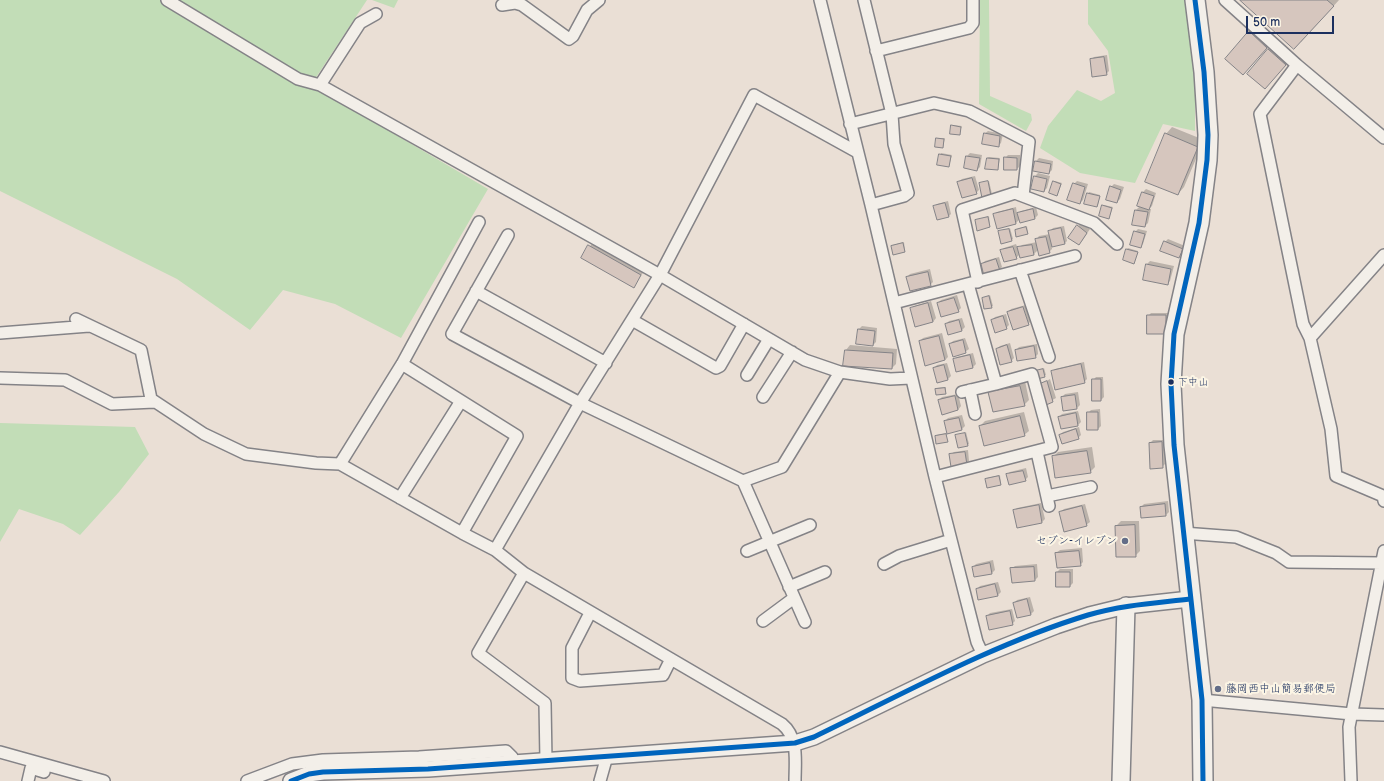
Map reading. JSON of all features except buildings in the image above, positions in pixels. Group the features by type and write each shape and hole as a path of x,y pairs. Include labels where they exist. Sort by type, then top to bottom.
{"highway":[{"path":"1195,0 1204,72 1208,135 1207,160 1199,223 1174,334 1171,377 1174,445 1202,700 1203,781"}],"main road":[{"path":"1120,781 1126,606"}],"street":[{"path":"167,0 298,79 320,85 660,275 805,360 840,372 890,379 911,378"},
{"path":"820,0 871,205 950,540 977,642 983,655"},
{"path":"864,0 892,114 894,144 908,193 904,196 871,205"},
{"path":"876,51 969,28 973,23 973,0"},
{"path":"1226,0 1297,65 1384,138"},
{"path":"502,5 522,4 569,39 573,36 587,10 594,1"},
{"path":"320,85 360,23 376,14"},
{"path":"1297,65 1260,114 1303,324 1310,338 1330,429 1336,476 1383,496 1384,501"},
{"path":"495,550 580,403 660,275 754,96 857,152"},
{"path":"850,124 934,103 969,111 1029,142 1023,196"},
{"path":"996,384 973,283 962,210 1015,193 1094,223 1117,244"},
{"path":"340,464 402,364 479,222"},
{"path":"508,235 452,334 580,403 743,481 806,622"},
{"path":"1310,338 1384,255"},
{"path":"894,303 1075,256"},
{"path":"1020,270 1049,357"},
{"path":"476,291 606,363"},
{"path":"76,319 141,350 151,399 204,434 246,454 316,463 340,464 462,534 495,550 524,573 782,724 788,729 795,743 795,781"},
{"path":"632,320 716,368 720,366 744,324"},
{"path":"0,333 90,326"},
{"path":"747,375 769,339"},
{"path":"763,398 792,352"},
{"path":"402,364 516,436 462,534"},
{"path":"743,481 782,467 840,372"},
{"path":"935,477 1052,447 1032,374 966,391 975,414"},
{"path":"0,378 65,380 112,404 154,402"},
{"path":"400,498 461,401"},
{"path":"1037,452 1048,501 1091,487"},
{"path":"747,551 810,525"},
{"path":"1183,533 1236,538 1276,553 1289,562 1382,563"},
{"path":"884,564 899,556 950,540"},
{"path":"1352,781 1349,727 1384,551"},
{"path":"790,587 825,572"},
{"path":"524,573 478,653 545,703 546,761"},
{"path":"763,621 794,598"},
{"path":"291,781 309,774 323,772 428,770 795,743 814,737 983,655 1089,615 1126,606 1190,599"},
{"path":"590,613 572,648 572,678 580,681 664,675 671,659"},
{"path":"1202,700 1352,714 1384,715"},
{"path":"247,781 292,764 323,760 419,757 506,751 512,757 513,763"},
{"path":"0,752 104,781"},
{"path":"600,781 608,756"},
{"path":"28,781 31,768 55,775 57,768"}],"green space":[{"path":"0,0 367,0 311,85 488,189 401,338 335,304 283,290 250,330 177,279 0,191"},
{"path":"372,0 398,0 394,8"},
{"path":"980,0 989,0 990,96 1031,114 1032,120 1026,131 979,104"},
{"path":"1088,0 1185,0 1195,54 1195,131 1163,124 1135,183 1080,173 1040,148 1048,126 1077,90 1101,101 1115,93 1108,51 1088,24"},
{"path":"0,423 135,427 149,454 119,492 80,535 63,524 19,509 0,542"}],"transit line":[{"path":"1195,0 1204,72 1208,135 1207,160 1199,223 1174,334 1171,384 1174,445 1202,700 1203,781"},
{"path":"291,781 309,774 323,772 428,769 795,743 814,737 983,655 1053,627 1088,615 1114,609 1190,599"}],"place":[{"name":"下中山","path":"1171,382"},
{"name":"セブン-イレブン","path":"1125,541"},
{"name":"藤岡西中山簡易郵便局","path":"1218,689"}]}
